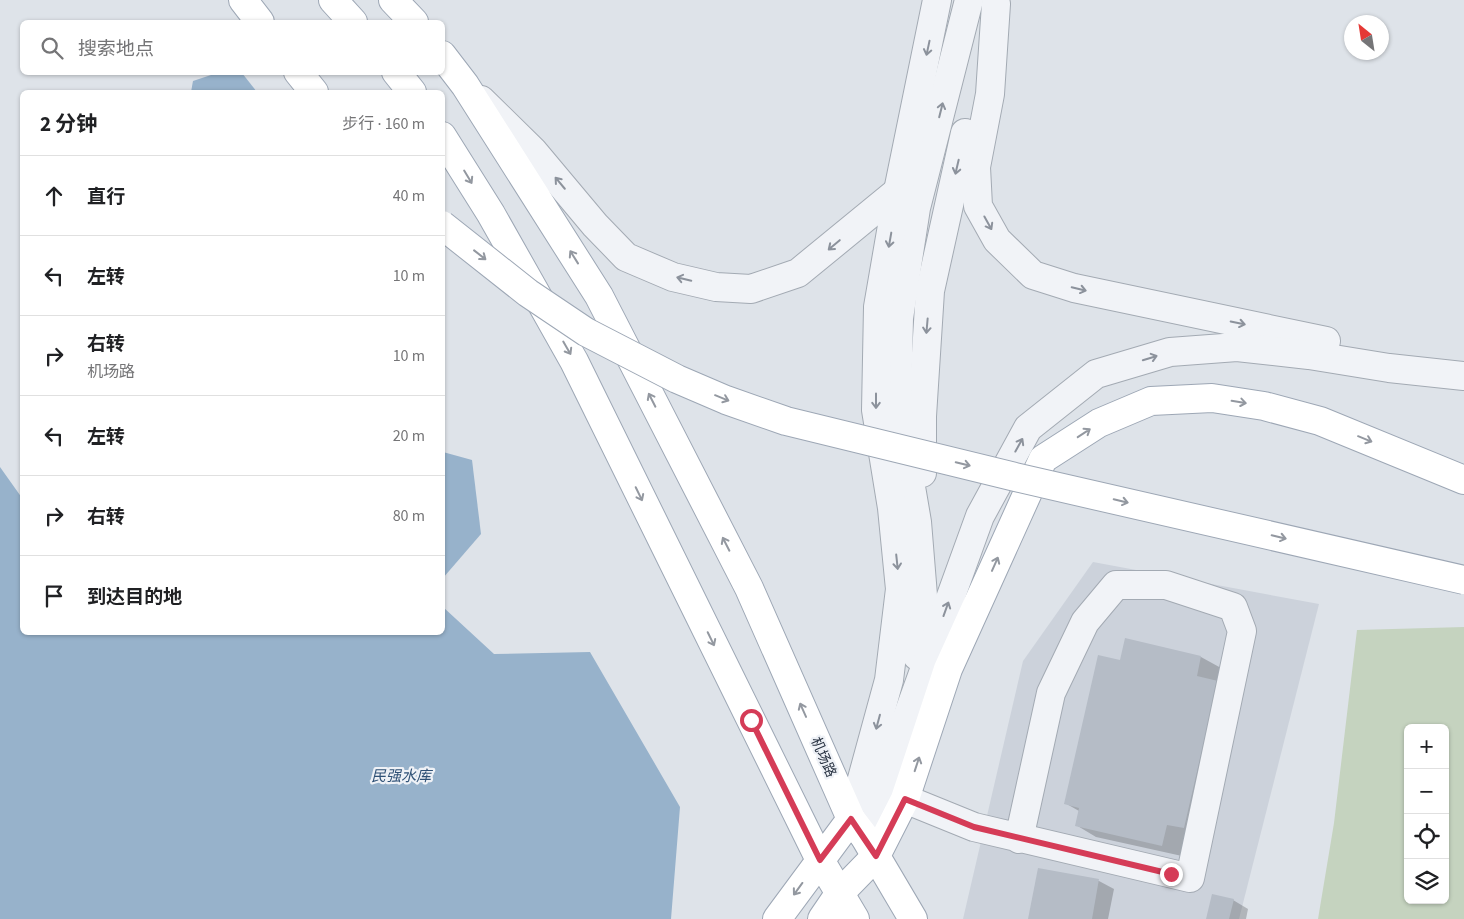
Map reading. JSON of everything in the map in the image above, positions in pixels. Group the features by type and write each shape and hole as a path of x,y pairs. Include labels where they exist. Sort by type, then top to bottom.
{"main road":[{"path":"243,0 258,20"},
{"path":"333,0 351,20"},
{"path":"393,0 412,20"},
{"name":"机场路","path":"445,58 465,84 598,296 749,588 864,837 913,919"},
{"path":"398,75 410,90"},
{"path":"445,141 490,214 574,361 820,860 855,919"},
{"path":"445,227 528,293 586,332 677,379 726,400 778,418 1025,480 1464,580"},
{"path":"777,919 820,860 864,837 905,799 948,669 1043,459 1099,423 1152,401 1212,398 1264,406 1320,420 1464,480"},
{"path":"822,919 840,894 864,837"}],"street":[{"path":"864,837 914,678 924,608 918,522 897,405 899,318 907,200 937,0"},
{"path":"864,837 889,680 900,589 892,508 876,410 878,307 907,200 969,0"},
{"path":"918,522 922,473 922,416 930,291 949,202 997,2"},
{"path":"997,2 990,94 976,167 978,206 997,240 1033,274 1074,288 1342,344 1464,374"},
{"path":"465,84 533,151 595,225 626,258 673,277 716,287 751,289 798,273 907,200"},
{"path":"864,837 980,516 1028,428 1096,374 1170,352 1237,346 1389,368 1464,374"},
{"path":"905,799 974,827 1019,839 1190,878 1242,631 1233,606 1166,586 1116,585 1085,622 1051,693 1019,839"}],"shaded area":[{"path":"1093,562 1319,604 1239,919 963,919 1023,661"}],"green space":[{"path":"1464,627 1464,919 1318,919 1334,823 1357,630"}],"water":[{"path":"211,75 244,75 255,90 191,90 193,81"},
{"path":"445,453 472,460 481,534 445,576"},
{"name":"民强水库","path":"0,467 20,495 20,635 445,635 445,609 494,654 590,652 680,807 671,919 0,919"}],"building":[{"path":"1125,638 1201,656 1197,676 1218,681 1184,828 1167,825 1162,846 1075,826 1079,808 1064,804 1098,655 1120,660"},
{"path":"1038,868 1099,879 1092,919 1028,919"},
{"path":"1212,894 1234,899 1229,919 1206,919"}],"route":[{"path":"751,720 820,860 851,819 876,856 905,799 974,827 1171,874"}]}
